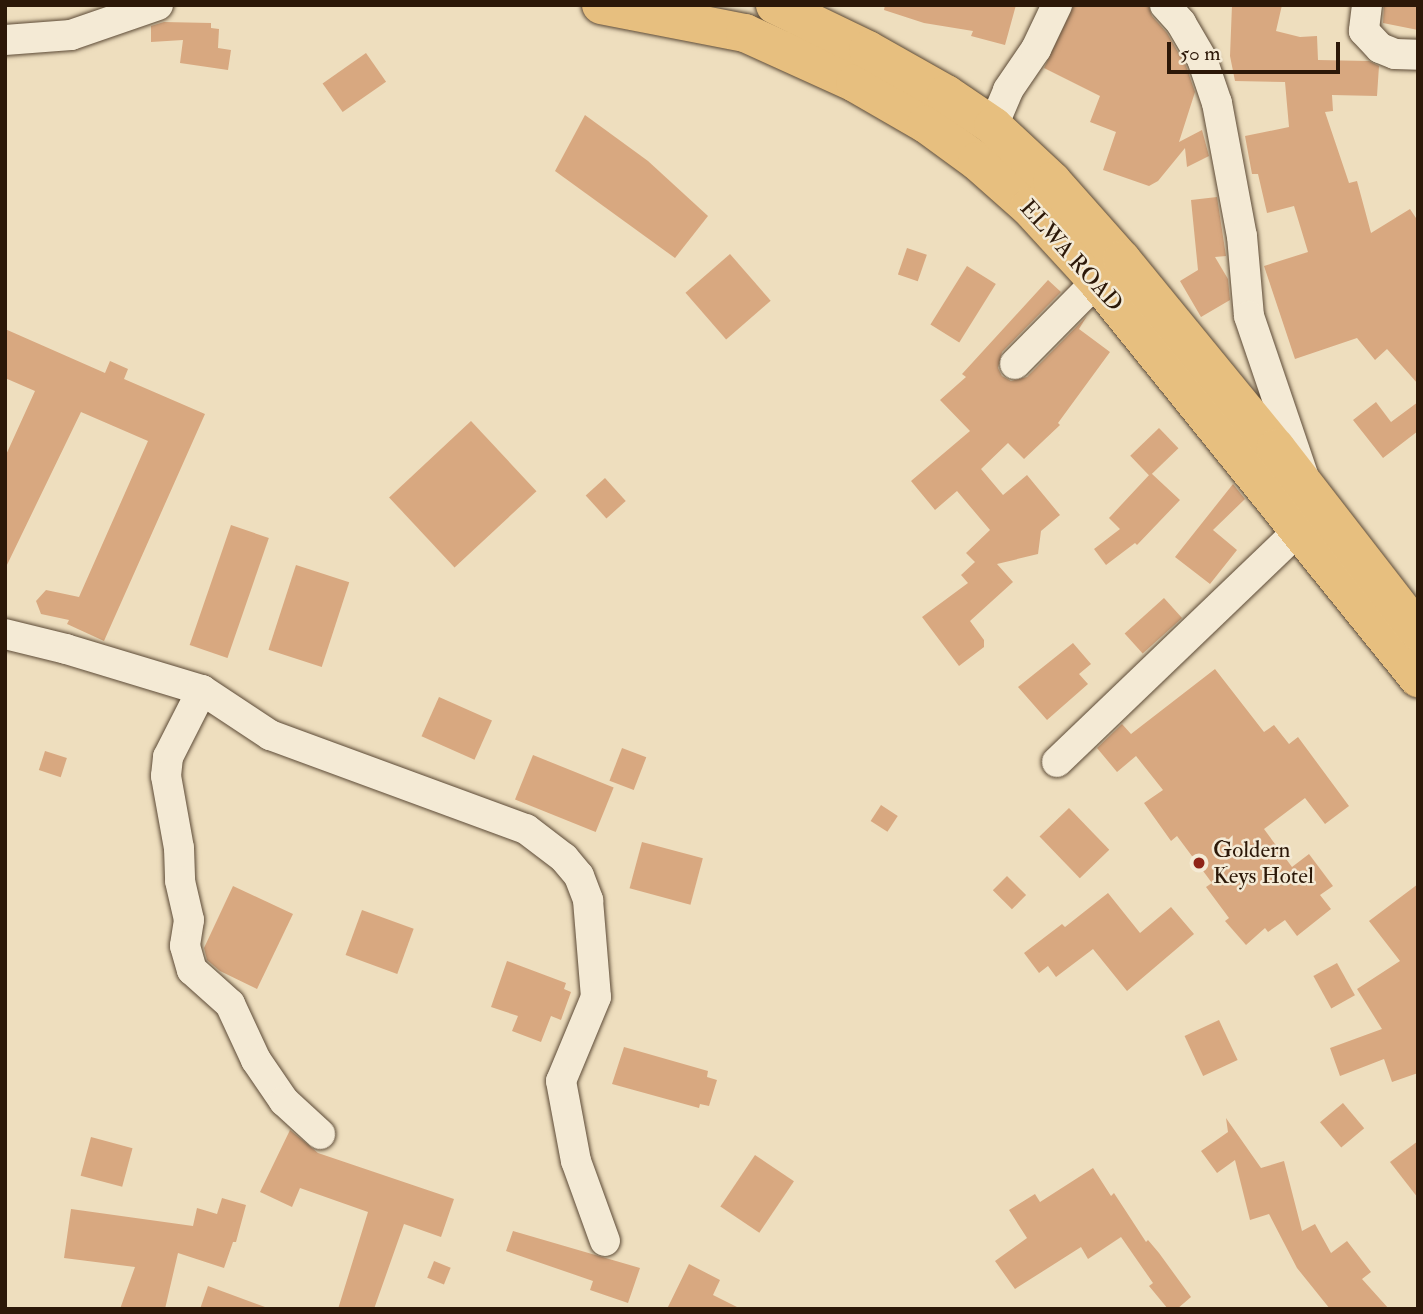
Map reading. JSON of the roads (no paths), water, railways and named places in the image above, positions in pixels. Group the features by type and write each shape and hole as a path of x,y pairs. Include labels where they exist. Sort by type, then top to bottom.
{"main road":[{"name":"ELWA ROAD","path":"601,5 745,33 855,83 926,124 977,161 1029,207 1097,281 1418,678"},
{"name":"ELWA ROAD","path":"775,5 869,50 946,94 993,125 1052,181 1122,260 1307,488 1418,631"}],"street":[{"path":"5,40 71,35 158,5"},
{"path":"993,125 1007,90 1035,49 1057,5"},
{"path":"1165,5 1181,23 1202,59 1217,103 1242,236 1249,316 1307,488"},
{"path":"1367,5 1364,32 1380,48 1395,54 1418,55"},
{"path":"1016,364 1097,281"},
{"path":"1057,762 1298,530"},
{"path":"5,634 202,690 271,734 526,829 564,858 579,876 588,900 596,997 561,1081 576,1161 605,1241"},
{"path":"202,690 168,757 166,776 179,848 180,881 189,920 185,946 192,970 230,1004 256,1060 284,1101 320,1134"}],"place":[{"name":"Goldern Keys Hotel","path":"1199,863"}]}
